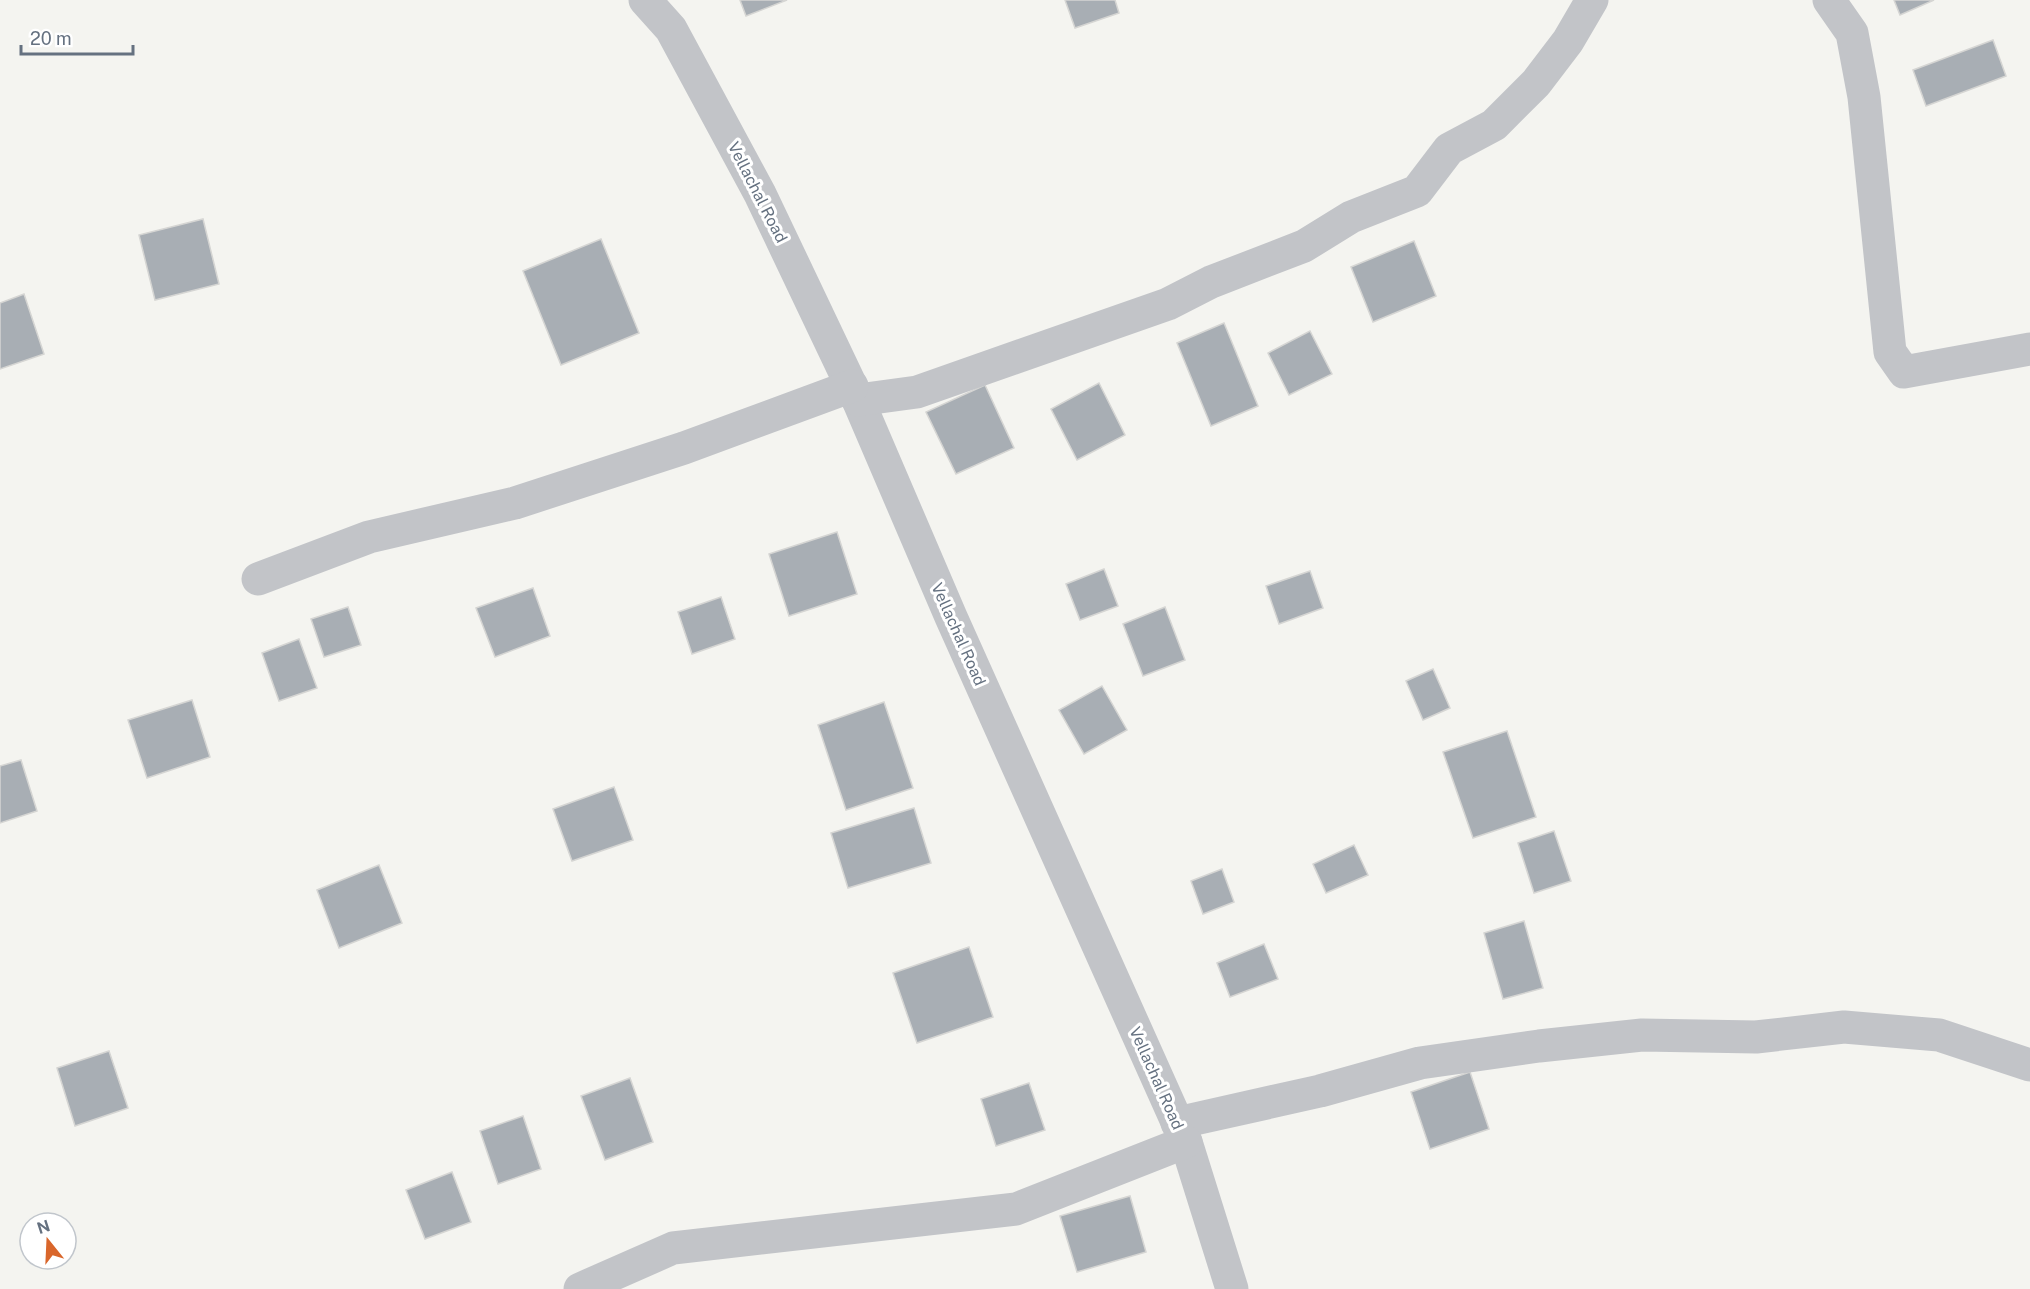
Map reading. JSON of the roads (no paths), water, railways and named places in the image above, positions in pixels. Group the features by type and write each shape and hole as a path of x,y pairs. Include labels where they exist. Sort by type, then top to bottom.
{"street":[{"name":"Vellachal Road","path":"645,0 671,29 760,194 855,393 951,617 1182,1133 1232,1289"},
{"path":"258,579 369,537 515,503 855,393 917,392 983,370 1025,352 1168,304 1211,282 1304,246 1351,217 1417,191 1449,149 1494,125 1536,83 1568,41 1592,0"},
{"path":"1829,0 1852,33 1864,97 1890,351 1904,372 2030,349"},
{"path":"580,1289 673,1248 1016,1209 1182,1133 1420,1063 1539,1046 1642,1035 1756,1037 1844,1027 1939,1035 2030,1065"}]}
